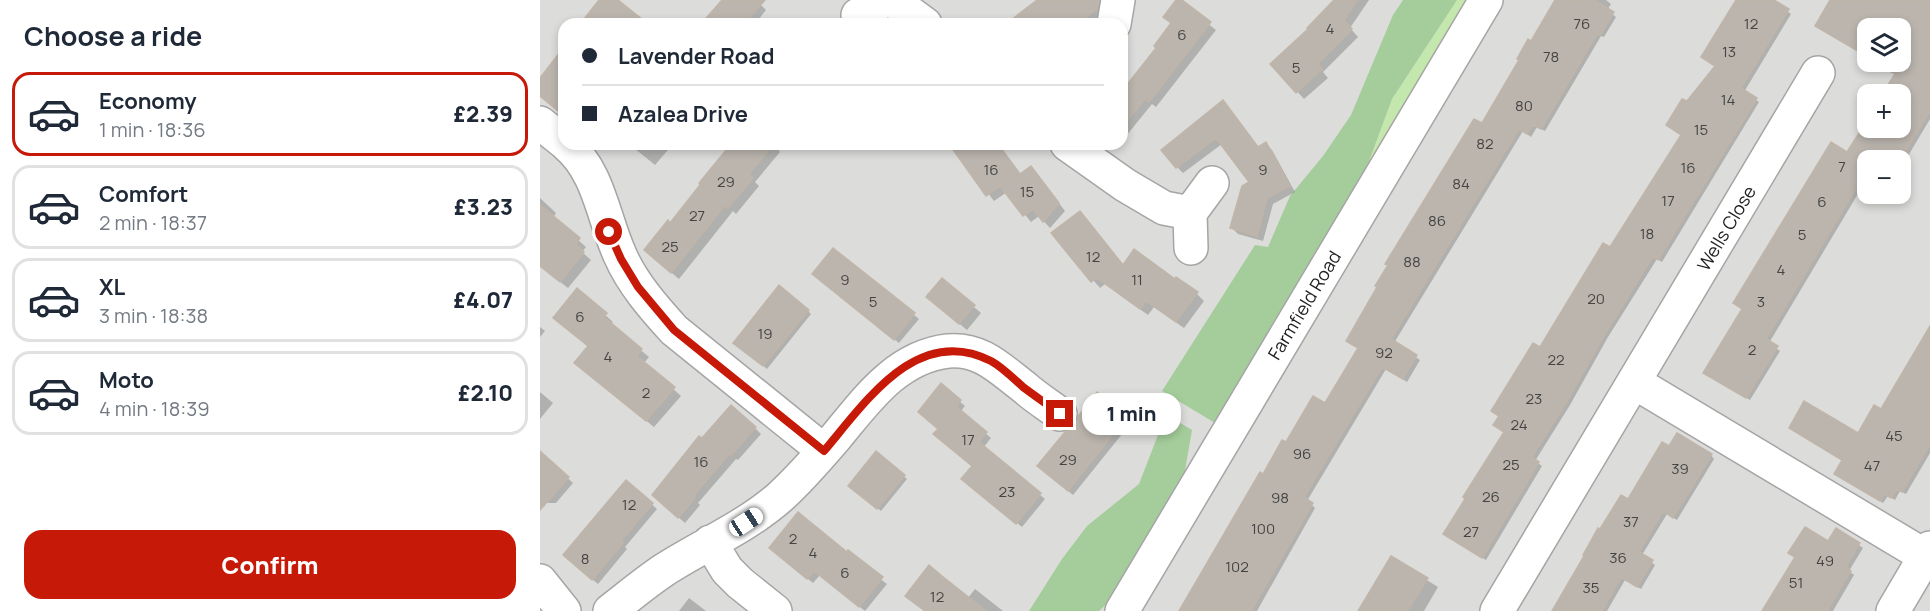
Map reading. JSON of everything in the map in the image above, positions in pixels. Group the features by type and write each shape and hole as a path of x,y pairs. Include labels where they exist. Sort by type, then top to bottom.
{"street":[{"path":"892,0 917,18"},
{"path":"1115,18 1118,0"},
{"name":"Farmfield Road","path":"1122,611 1486,0"},
{"name":"Wells Close","path":"1497,611 1818,73"},
{"path":"540,123 558,137"},
{"path":"572,150 595,185 609,232 621,259 638,287 658,312 674,330 824,451"},
{"path":"1076,150 1125,185 1164,208 1190,213"},
{"path":"1191,248 1190,213 1212,183"},
{"path":"610,611 663,571 734,530 779,498 802,476 872,393 903,368 921,359 950,351 976,354 994,362 1060,414"},
{"path":"1634,382 1928,552 1893,611"},
{"path":"710,542 728,570 740,583 775,611"},
{"path":"540,581 564,611"}],"shaded area":[{"path":"540,0 1930,0 1930,611 540,611"}],"green space":[{"path":"1403,0 1457,0 1392,99 1358,191 1220,426 1162,391 1255,245 1268,247 1290,196 1323,156 1351,115 1393,15"},
{"path":"1457,0 1472,0 1358,191 1392,99"},
{"path":"1177,421 1192,430 1184,476 1119,592 1099,611 1029,611 1062,559 1087,526 1139,484 1158,435 1168,422"}],"building":[{"path":"599,0 618,0 640,18 585,18"},
{"path":"722,0 765,0 749,18 706,18"},
{"path":"1037,0 1099,0 1098,8 1085,18 1014,18"},
{"path":"1176,0 1182,0 1211,22 1149,102 1145,99 1128,120 1128,83 1156,48 1154,46 1171,23 1163,17"},
{"path":"1334,0 1357,0 1344,20 1352,29 1317,64 1322,69 1296,93 1270,64 1308,29"},
{"path":"1555,0 1594,0 1614,12 1600,35 1597,34 1541,129 1533,125 1527,134 1519,129 1391,339 1417,355 1403,379 1382,367 1304,497 1313,503 1251,611 1179,611 1260,472 1263,474 1282,440 1286,442 1313,396 1325,403 1358,348 1346,341 1377,287 1375,286 1388,265 1385,264 1474,119 1482,123 1519,60 1517,59 1528,39 1531,41"},
{"path":"1736,0 1774,0 1789,9 1741,88 1757,98 1658,260 1653,256 1605,334 1532,457 1539,462 1482,558 1443,534 1465,499 1463,497 1504,432 1493,425 1499,416 1491,411 1533,343 1540,347 1603,243 1610,247 1681,135 1666,125 1682,99 1687,101 1715,66 1701,57"},
{"path":"1830,0 1930,0 1930,111 1906,150 1857,150 1857,186 1766,339 1778,346 1746,398 1703,373 1742,309 1733,303 1831,142 1847,152 1857,136 1911,138 1911,84 1888,84 1895,74 1892,72 1911,72 1911,18 1857,18 1857,51 1815,26"},
{"path":"558,55 558,111 540,96 540,78"},
{"path":"1223,100 1258,147 1266,142 1290,186 1267,198 1257,236 1230,228 1242,186 1249,182 1216,138 1176,168 1161,150"},
{"path":"726,150 769,150 749,174 753,178 728,208 725,205 671,273 644,250 668,220 670,223 700,185 699,183"},
{"path":"953,150 1002,150 1020,174 1031,166 1059,203 1043,222 1033,209 1023,216 1000,186 986,196"},
{"path":"540,205 580,238 576,244 584,252 560,282 540,266"},
{"path":"1080,211 1123,265 1134,249 1175,279 1176,277 1198,292 1176,322 1146,301 1140,309 1097,278 1091,282 1051,233"},
{"path":"833,248 915,313 894,340 812,274"},
{"path":"942,278 975,305 959,324 926,297"},
{"path":"779,285 809,310 763,366 733,343"},
{"path":"577,288 607,313 604,317 642,349 637,356 675,387 646,421 574,363 588,346 553,318"},
{"path":"1930,326 1930,444 1902,492 1897,489 1891,498 1884,494 1880,501 1834,474 1842,460 1789,428 1804,401 1858,433 1874,405 1881,409"},
{"path":"941,383 961,400 956,406 987,432 979,442 1041,493 1016,524 961,479 972,466 933,434 938,429 918,412"},
{"path":"1097,392 1127,416 1068,491 1037,466 1065,432 1075,426 1079,415"},
{"path":"731,405 756,427 693,496 695,498 678,518 652,495 699,436 702,438"},
{"path":"1677,433 1712,454 1673,518 1663,511 1639,552 1653,560 1637,587 1621,577 1602,611 1552,611 1598,528 1600,529 1621,495 1628,499 1662,442 1669,446"},
{"path":"540,451 569,477 540,510"},
{"path":"876,451 905,475 877,509 848,486"},
{"path":"626,480 653,503 592,580 563,555"},
{"path":"798,512 847,552 848,550 883,577 859,607 814,571 807,579 769,548"},
{"path":"1805,527 1828,541 1836,528 1860,543 1846,567 1851,571 1827,611 1762,611 1795,557 1788,553"},
{"path":"1391,556 1428,578 1407,611 1358,611"},
{"path":"929,565 986,611 925,611 905,596"}],"route":[{"path":"609,232 621,259 638,287 674,330 824,451 872,393 886,380 903,368 936,353 964,351 994,362 1024,388 1060,414"}]}
